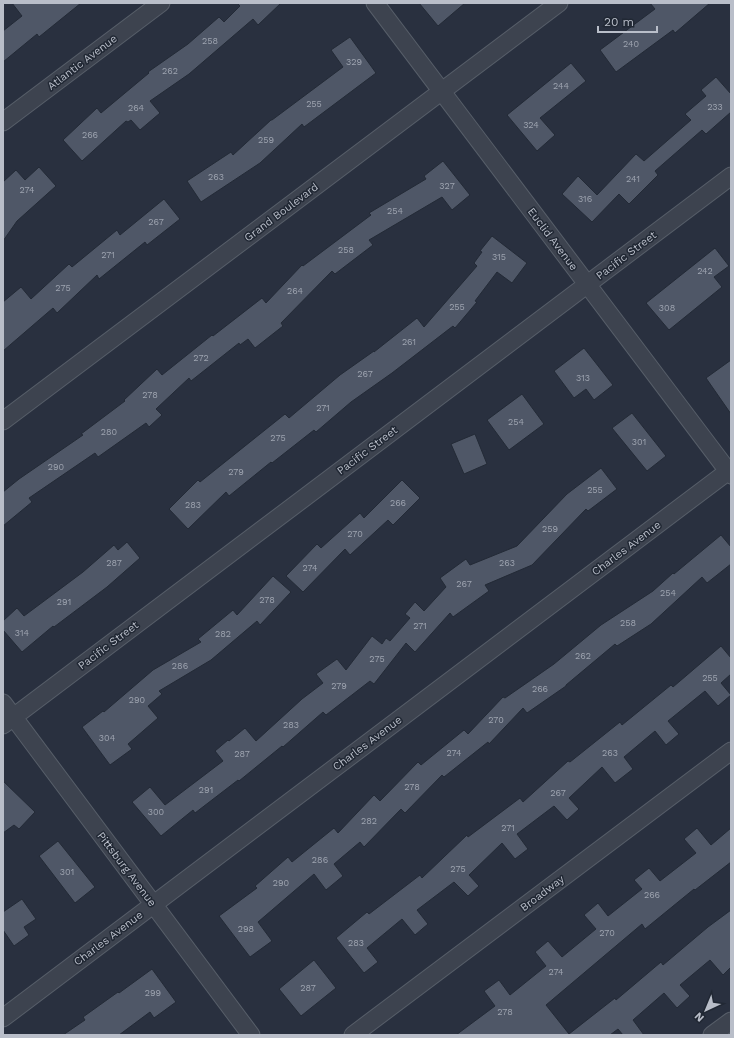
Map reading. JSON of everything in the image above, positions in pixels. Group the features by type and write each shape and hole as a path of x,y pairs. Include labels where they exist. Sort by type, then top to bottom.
{"street":[{"name":"Atlantic Avenue","path":"3,122 161,3"},
{"name":"Euclid Avenue","path":"375,3 730,472"},
{"name":"Grand Boulevard","path":"3,421 559,3"},
{"name":"Pacific Street","path":"8,721 731,176"},
{"name":"Charles Avenue","path":"3,1018 730,472"},
{"name":"Pittsburg Avenue","path":"3,703 8,721 153,904 251,1035"},
{"name":"Broadway","path":"353,1035 731,751"},
{"path":"712,1035 731,1021"}],"building":[{"path":"12,3 81,3 39,37 37,34 3,62 3,31 22,16"},
{"path":"237,3 281,3 258,25 253,19 189,74 150,101 160,113 140,130 131,120 128,122 126,121 82,161 63,140 97,108 101,113 149,73 148,72 188,44 219,17 224,22 240,6"},
{"path":"419,3 465,3 438,26"},
{"path":"650,3 710,3 675,33 673,30 616,72 600,50 655,9"},
{"path":"350,37 376,73 304,127 302,124 260,163 201,202 187,181 231,152 233,155 271,120 343,67 331,50"},
{"path":"571,63 586,81 540,118 555,135 537,151 507,115"},
{"path":"716,77 731,94 731,112 706,134 702,130 655,171 658,175 629,204 619,194 592,222 562,194 578,176 597,195 636,154 644,161 691,120 685,114 706,96 701,90"},
{"path":"443,161 470,195 452,210 442,197 369,240 373,245 335,274 332,271 281,323 283,326 255,348 248,339 240,345 239,343 191,381 189,378 156,409 162,415 149,427 146,423 98,457 95,453 29,498 32,502 3,526 3,492 19,479 83,435 81,434 125,401 124,400 157,369 162,375 262,298 266,303 302,265 303,266 371,215 369,213 426,179 424,176"},
{"path":"39,167 56,186 17,221 3,241 3,182 16,170 25,180"},
{"path":"164,199 180,219 147,245 145,242 99,279 97,275 57,313 53,308 3,351 3,302 21,287 31,299 69,264 72,267 117,230 120,235"},
{"path":"492,236 527,263 512,283 497,272 475,301 477,302 455,328 453,326 392,373 351,402 316,432 314,430 272,463 271,462 229,496 226,492 188,529 169,509 198,480 200,482 285,414 289,418 340,375 374,352 417,318 424,327 477,266 474,263 482,252 480,251"},
{"path":"715,248 729,266 714,277 722,287 669,330 646,303"},
{"path":"584,348 613,385 594,400 586,389 574,398 554,371"},
{"path":"731,360 731,414 706,378"},
{"path":"522,394 544,424 509,450 487,420"},
{"path":"632,413 666,456 647,471 612,428"},
{"path":"475,434 487,464 464,474 451,444"},
{"path":"601,468 617,489 588,511 586,509 532,565 485,585 489,591 453,617 450,613 415,652 406,643 374,684 370,681 326,715 323,712 283,747 282,746 239,781 238,780 195,813 193,810 161,836 132,802 150,787 165,805 223,761 215,751 245,728 256,741 302,699 323,683 316,674 337,659 346,670 372,636 382,644 386,638 390,641 410,618 405,614 415,602 424,611 446,587 440,578 466,559 470,565 517,546 567,494"},
{"path":"402,480 420,498 393,525 388,520 350,555 345,549 303,592 286,576 317,544 321,548 360,513 364,518"},
{"path":"721,535 731,547 731,564 707,583 702,577 651,624 617,646 615,644 566,686 527,713 523,708 489,744 488,742 444,777 442,775 405,813 401,809 364,847 360,842 334,864 343,876 326,890 314,874 258,922 272,941 250,957 219,916 257,888 255,886 288,857 292,862 334,828 338,833 374,795 380,801 418,762 421,765 464,730 468,734 503,697 505,698 554,664 601,625 653,591"},
{"path":"127,542 140,558 107,587 54,627 53,626 22,652 3,630 3,621 17,608 24,616 83,572 114,545 118,550"},
{"path":"273,576 291,592 260,625 257,621 211,660 159,691 162,694 148,706 158,718 128,744 132,749 110,765 82,727 103,711 104,712 153,670 201,642 198,639 233,610 237,615"},
{"path":"721,646 731,658 731,674 721,683 731,695 718,706 705,691 668,721 679,734 666,745 655,731 624,757 633,769 615,783 602,767 569,798 579,809 567,820 554,806 517,834 528,849 515,859 502,843 469,875 479,886 468,896 454,882 417,910 428,924 415,935 402,919 367,948 378,962 364,973 336,938 367,912 369,914 420,875 422,878 467,835 468,837 520,798 523,802 568,761 570,762 620,722 622,725 671,685 673,687"},
{"path":"3,781 35,812 19,829 14,825 3,833"},
{"path":"697,828 711,845 731,828 731,862 695,890 694,889 645,929 642,924 546,1005 569,1034 615,998 616,1000 661,962 663,965 708,927 731,910 731,967 723,975 710,960 680,985 690,996 677,1008 664,993 633,1020 644,1035 623,1035 618,1029 610,1035 456,1035 495,1006 484,991 499,980 510,995 546,966 535,952 548,941 562,957 596,929 584,915 598,903 608,916 642,889 634,880 649,868 660,881 696,853 684,839"},
{"path":"58,841 95,887 75,903 39,856"},
{"path":"22,899 36,919 24,927 29,935 14,946 3,930 3,912"},
{"path":"314,960 336,988 301,1016 279,989"},
{"path":"152,969 176,1002 154,1018 150,1012 119,1035 63,1035 85,1020 83,1017"}]}
